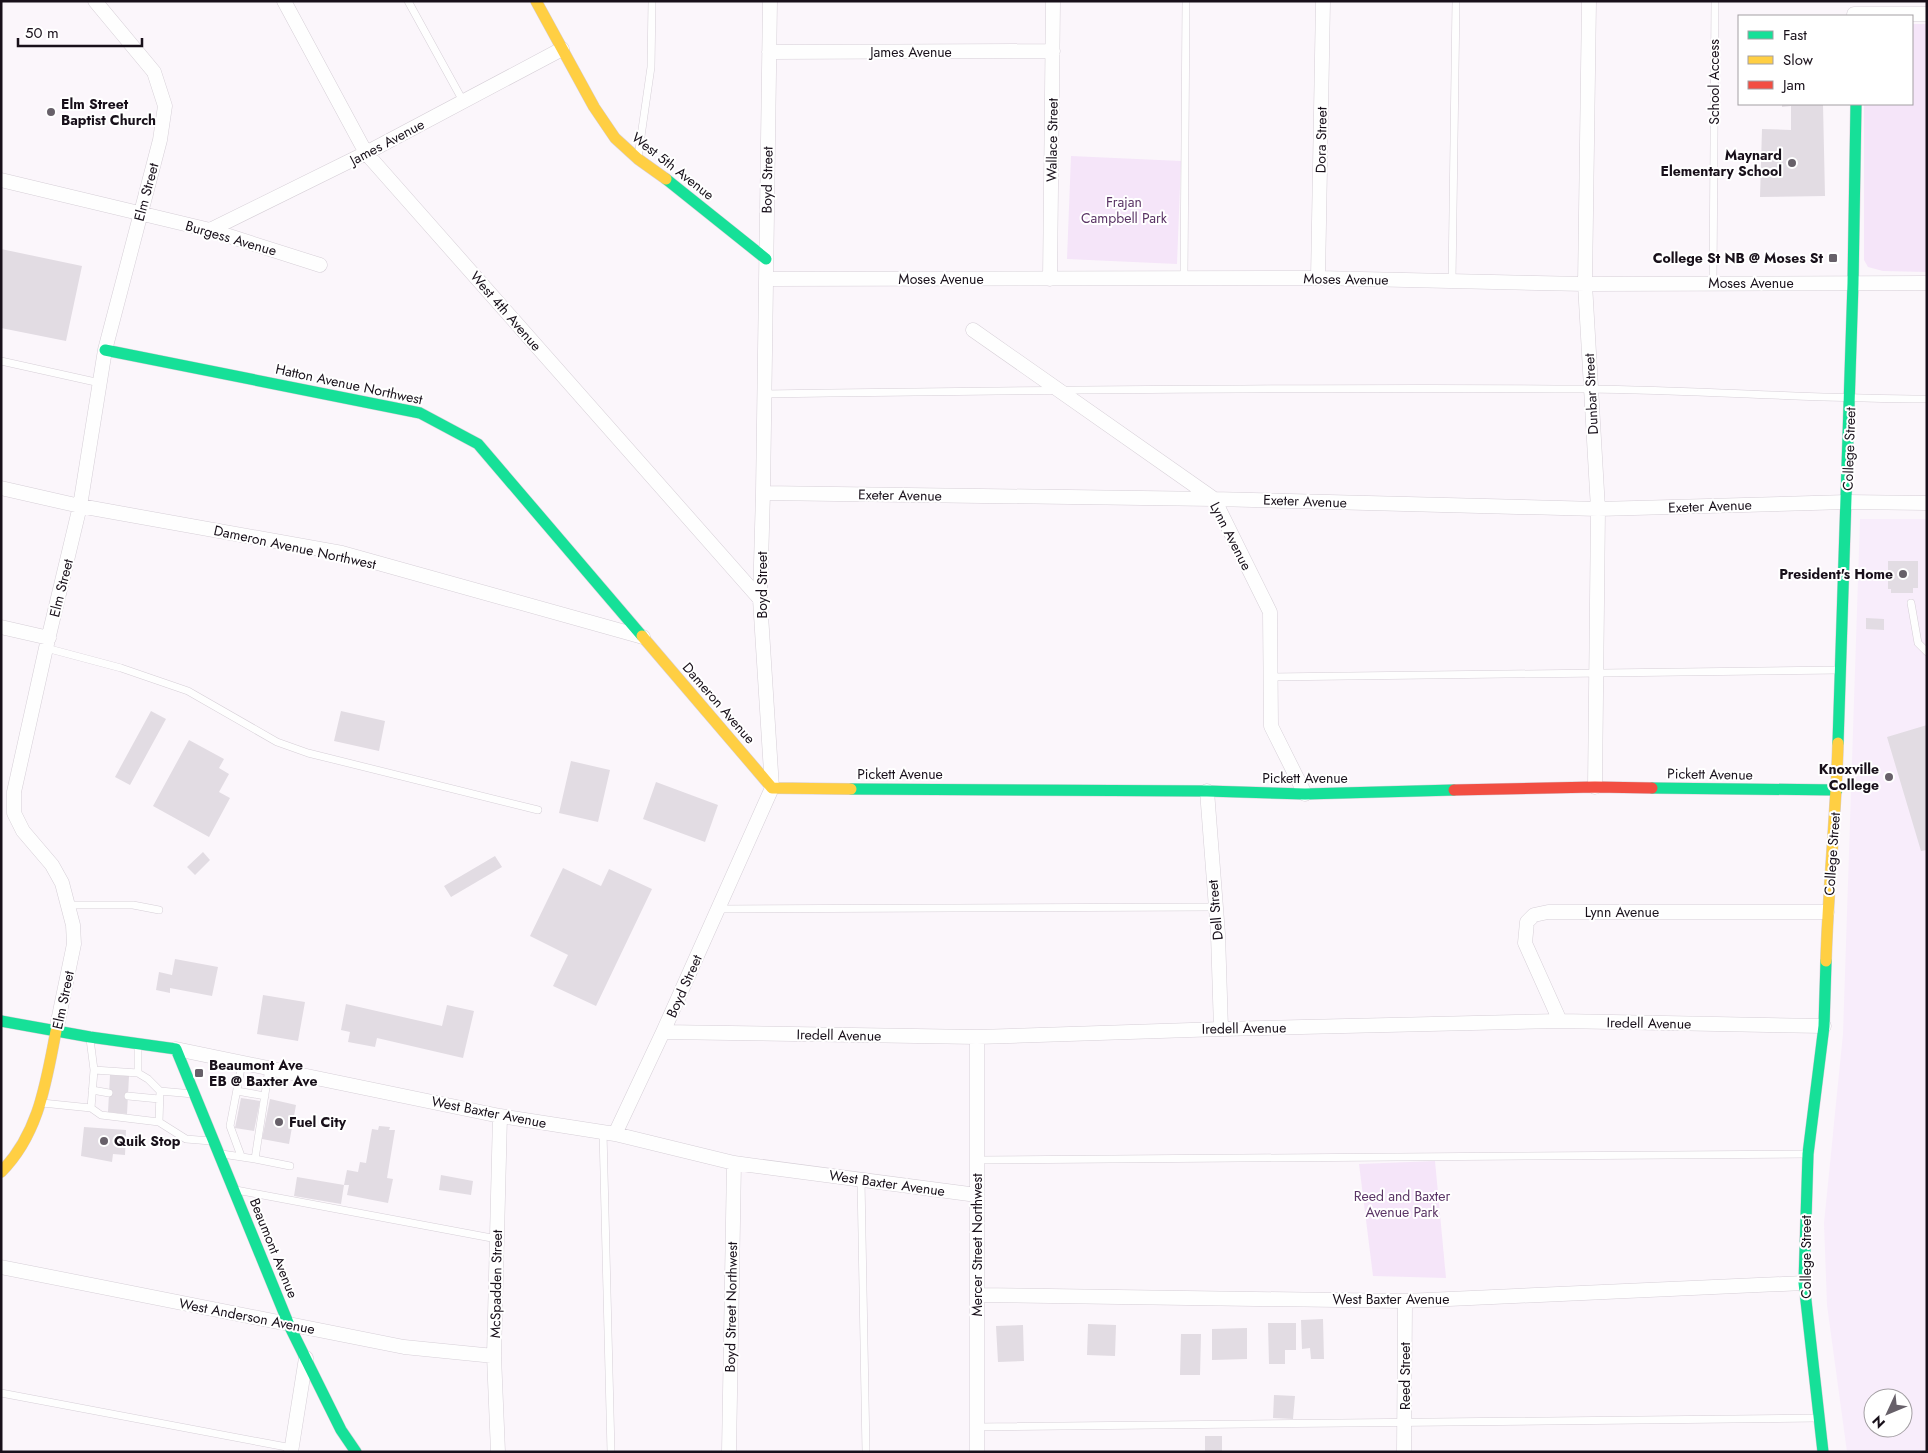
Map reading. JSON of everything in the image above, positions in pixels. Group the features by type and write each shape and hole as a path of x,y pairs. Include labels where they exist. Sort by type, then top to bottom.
{"street":[{"name":"Elm Street","path":"1,1172 18,1155 28,1138 40,1103 74,944 69,905 62,883 52,865 23,831 14,813 14,792 80,506 105,350 160,140 164,106 154,72 96,1"},
{"name":"West 4th Avenue","path":"284,1 366,153 760,599"},
{"name":"West 5th Avenue","path":"536,1 594,107 615,138 638,159 691,198 766,260"},
{"name":"Boyd Street","path":"609,1133 663,1032 772,788 760,599 770,1"},
{"name":"Wallace Street","path":"1050,279 1053,1"},
{"name":"Dora Street","path":"1318,278 1323,1"},
{"name":"Dunbar Street","path":"1589,1 1585,284 1598,510 1595,787"},
{"path":"1855,10 1927,14"},
{"name":"James Avenue","path":"210,230 366,153 562,49"},
{"name":"James Avenue","path":"769,52 1053,51"},
{"name":"College Street","path":"1824,1452 1804,1283 1808,1154 1824,1026 1827,912 1837,790 1850,399 1856,105"},
{"name":"Burgess Avenue","path":"1,180 210,230 320,265"},
{"name":"Moses Avenue","path":"766,279 1318,278 1585,284 1927,283"},
{"name":"Lynn Avenue","path":"973,330 1214,499 1270,612 1271,726 1305,794"},
{"name":"Hatton Avenue Northwest","path":"105,350 420,413 469,439 478,444 642,637"},
{"name":"Dameron Avenue Northwest","path":"1,488 80,506 342,553 642,637"},
{"name":"Exeter Avenue","path":"763,493 1214,499 1598,510 1847,502 1927,503"},
{"path":"1,627 47,643"},
{"name":"Dameron Avenue","path":"642,637 772,788"},
{"name":"Pickett Avenue","path":"772,788 1207,791 1305,794 1595,787 1837,790"},
{"name":"Dell Street","path":"1207,791 1221,1028"},
{"name":"Lynn Avenue","path":"1560,1021 1525,943 1527,922 1534,915 1548,912 1827,912"},
{"name":"West Baxter Avenue","path":"1,1021 90,1037 176,1049 500,1116 609,1133 734,1162 977,1195"},
{"name":"Iredell Avenue","path":"663,1032 977,1037 1221,1028 1560,1021 1824,1026"},
{"name":"Mercer Street Northwest","path":"977,1037 978,1452"},
{"name":"Beaumont Avenue","path":"176,1049 290,1325 341,1430 356,1452"},
{"name":"McSpadden Street","path":"498,1452 494,1356 500,1116"},
{"name":"Boyd Street Northwest","path":"729,1452 734,1162"},
{"name":"West Anderson Avenue","path":"1,1267 404,1347 494,1356"},
{"name":"West Baxter Avenue","path":"977,1295 1405,1301 1804,1283"},
{"name":"Reed Street","path":"1404,1452 1405,1301"},
{"path":"292,1450 306,1357"}],"lane":[{"path":"408,1 463,101"},
{"path":"638,159 651,67 652,1"},
{"path":"1184,278 1186,1"},
{"path":"1452,281 1456,1"},
{"name":"School Access","path":"1713,284 1714,1"},
{"path":"1,360 100,383"},
{"path":"764,394 1058,389 1591,389 1850,399 1927,399"},
{"path":"1911,603 1918,643 1927,652"},
{"path":"47,643 188,691 277,742 292,748 538,810"},
{"path":"1270,677 1841,670"},
{"path":"69,905 134,905 159,910"},
{"path":"718,909 1215,907"},
{"path":"90,1037 94,1070 92,1108"},
{"path":"138,1044 138,1072"},
{"path":"241,1156 230,1126 242,1063"},
{"path":"255,1159 269,1068"},
{"path":"94,1070 138,1072 148,1078 160,1091 194,1095"},
{"path":"92,1090 109,1093"},
{"path":"159,1122 160,1091"},
{"path":"236,1091 265,1096"},
{"path":"128,1096 159,1099"},
{"path":"40,1103 92,1108 101,1115 159,1122 186,1138 214,1141"},
{"path":"609,1133 611,1452"},
{"path":"219,1154 241,1156 290,1166"},
{"path":"977,1160 1808,1154"},
{"path":"861,1180 866,1452"},
{"path":"234,1190 497,1239"},
{"path":"1,1393 292,1450"},
{"path":"977,1427 1819,1418"}],"shaded area":[{"name":"Knoxville College","path":"1860,519 1927,519 1927,1452 1847,1452 1827,1305 1824,1223 1843,1034"}],"green space":[{"path":"1913,24 1927,24 1927,272 1883,271 1868,267 1864,260 1864,105 1913,105"},
{"name":"Frajan Campbell Park","path":"1071,156 1181,161 1177,264 1067,259"},
{"name":"Reed and Baxter Avenue Park","path":"1435,1161 1446,1278 1373,1276 1359,1164"}],"building":[{"name":"Maynard Elementary School","path":"1782,105 1823,105 1825,196 1760,197 1762,129 1791,130 1791,106 1782,107"},
{"path":"1,249 82,266 66,341 1,328"},
{"name":"President's Home","path":"1888,561 1918,561 1918,588 1913,588 1913,593 1891,593 1891,589 1888,589"},
{"path":"1866,618 1884,619 1884,630 1866,629"},
{"path":"151,711 166,719 130,785 115,777"},
{"path":"341,711 385,721 379,751 334,741"},
{"path":"1927,725 1927,850 1921,851 1887,737"},
{"path":"189,740 224,759 219,768 229,774 219,792 230,798 209,837 153,806"},
{"path":"571,761 610,770 598,822 559,813"},
{"path":"656,782 718,805 705,842 643,819"},
{"path":"203,852 210,860 195,875 187,867"},
{"path":"495,856 502,867 451,897 444,886"},
{"path":"563,868 601,886 609,869 652,889 596,1006 553,986 568,955 530,936"},
{"path":"175,959 218,967 212,996 170,988 170,993 156,990 159,972 172,975"},
{"path":"263,995 305,1002 298,1041 257,1034"},
{"path":"346,1004 442,1026 447,1005 474,1011 463,1058 377,1038 375,1047 348,1042 350,1032 341,1030"},
{"name":"Quik Stop","path":"110,1075 129,1076 127,1114 108,1112"},
{"name":"Fuel City","path":"241,1098 260,1101 254,1131 235,1128"},
{"name":"Fuel City","path":"270,1099 296,1105 289,1144 262,1139"},
{"path":"379,1126 390,1127 389,1130 395,1130 387,1178 393,1179 388,1203 347,1195 349,1185 344,1185 347,1170 358,1172 360,1162 366,1163 372,1129 378,1130"},
{"name":"Quik Stop","path":"84,1127 126,1130 125,1155 113,1154 112,1162 81,1156"},
{"path":"441,1175 473,1181 471,1195 439,1190"},
{"path":"297,1177 344,1185 341,1204 294,1196"},
{"path":"1323,1319 1324,1359 1311,1359 1310,1348 1302,1349 1301,1320"},
{"path":"1268,1323 1296,1323 1296,1350 1285,1350 1285,1364 1269,1364"},
{"path":"1088,1324 1116,1325 1115,1356 1087,1355"},
{"path":"1023,1325 1024,1361 998,1362 996,1326"},
{"path":"1247,1328 1247,1359 1212,1360 1212,1329"},
{"path":"1181,1334 1201,1334 1200,1375 1180,1375"},
{"path":"1274,1395 1295,1396 1293,1419 1273,1418"},
{"path":"1205,1436 1222,1436 1222,1452 1205,1452"}],"traffic: fast":[{"path":"1838,743 1853,283 1856,105"},
{"path":"666,179 766,259"},
{"path":"105,350 420,413 478,444 642,636"},
{"path":"1652,788 1837,790"},
{"path":"851,789 1207,791 1305,794 1454,790"},
{"path":"1823,1452 1804,1283 1808,1154 1824,1026 1826,961"},
{"path":"1,1021 90,1037 176,1049 289,1325 341,1430 356,1452"}],"traffic: slow":[{"path":"536,1 594,107 615,138 638,159 666,179"},
{"path":"642,636 772,788 851,789"},
{"path":"1826,961 1838,743"},
{"path":"1,1172 14,1157 32,1124 49,1069 56,1031"}],"traffic: jam":[{"path":"1454,790 1595,787 1652,788"}],"place":[{"name":"Elm Street Baptist Church","path":"51,112"},
{"name":"Maynard Elementary School","path":"1792,163"},
{"name":"College St NB @ Moses St","path":"1833,258"},
{"name":"President's Home","path":"1903,574"},
{"name":"Knoxville College","path":"1889,777"},
{"name":"Beaumont Ave EB @ Baxter Ave","path":"199,1073"},
{"name":"Fuel City","path":"279,1122"},
{"name":"Quik Stop","path":"104,1141"}]}
